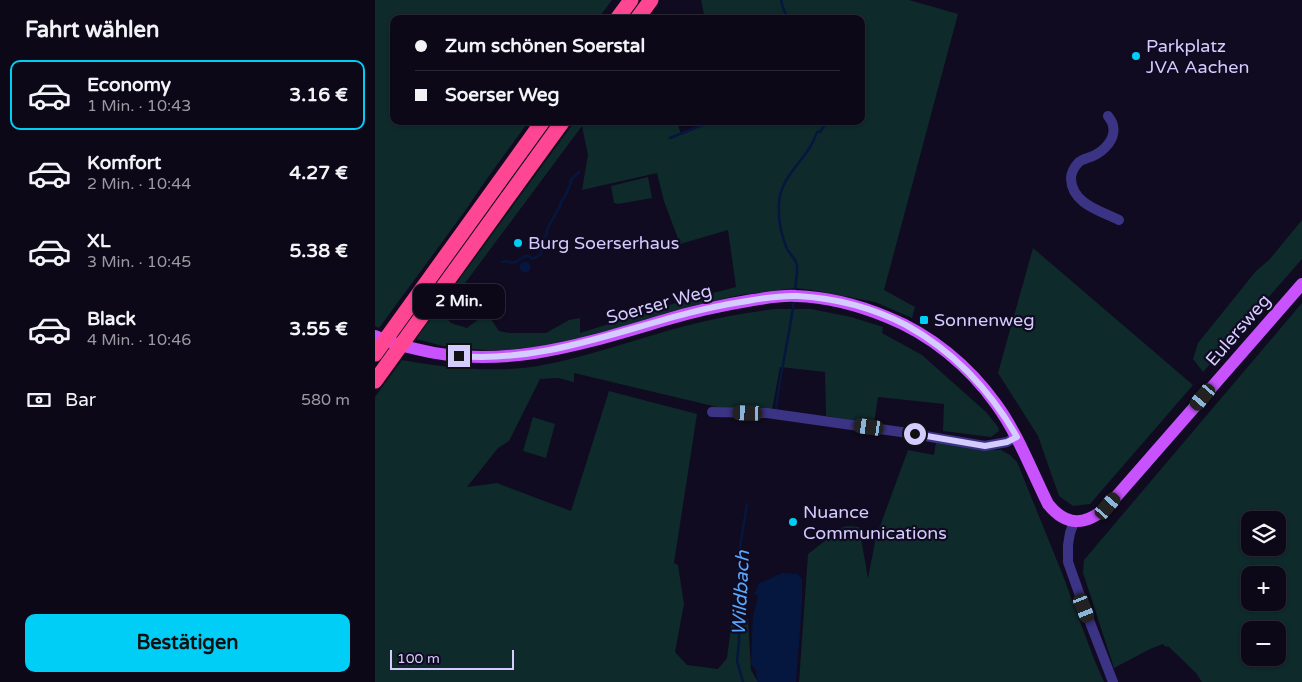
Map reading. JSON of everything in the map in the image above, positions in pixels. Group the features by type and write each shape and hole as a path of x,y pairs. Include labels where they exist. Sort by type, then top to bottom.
{"highway":[{"path":"620,15 631,0"},
{"path":"640,15 648,3"},
{"path":"375,354 540,125"},
{"path":"375,381 560,125"}],"main road":[{"name":"Eulersweg","path":"1074,522 1087,520 1100,514 1108,506 1302,284"},
{"name":"Soerser Weg","path":"375,336 388,342 429,352 470,357 498,357 543,352 616,335 720,305 790,296 840,302 874,311 898,321 930,340 971,374 995,402 1017,437 1048,504 1061,517 1074,522"}],"street":[{"path":"1108,116 1113,124 1114,132 1110,142 1095,155 1080,161 1071,175 1071,184 1076,195 1084,203 1119,220"},
{"path":"712,412 767,413 985,446 1007,442 1017,437"},
{"path":"1074,522 1070,534 1069,562 1084,608 1113,682"}],"green space":[{"path":"375,0 612,0 601,15 390,15 390,125 526,125 379,328 375,326"},
{"path":"701,0 909,0 958,14 884,290 915,307 912,318 875,302 795,288 740,295 680,309 614,329 549,345 509,350 484,350 443,346 416,339 572,125 678,125 681,135 702,125 865,125 865,15 704,15","holes":["582,126 588,155 582,190 657,173 664,201 680,244 728,230 736,287 679,302 580,333 580,318 569,320 546,333 509,333 499,331 488,315 484,315 467,328 451,323 443,315"]},
{"path":"648,177 652,198 618,204 614,203 611,186"},
{"path":"1302,220 1302,259 1203,372 1193,359 1198,343 1256,271 1269,260"},
{"path":"1033,248 1193,385 1090,504 1073,506 1059,496 1038,436 998,373"},
{"path":"1302,303 1302,682 1202,682 1196,673 1168,646 1166,647 1163,644 1114,668 1083,573 1084,560"},
{"path":"775,309 811,309 851,317 883,327 882,333 922,355 986,412 999,431 991,437 943,431 944,404 878,397 874,424 826,416 825,372 780,367 772,410 717,407 574,373 574,382 558,378 540,379 509,441 498,448 467,487 497,483 571,511 609,391 697,414 674,563 678,565 684,604 675,652 687,665 718,669 727,658 732,619 748,619 751,670 758,682 375,682 375,397 402,360 470,369 538,366 594,353 696,323"},
{"path":"533,417 555,424 546,458 523,451"},
{"path":"936,442 1001,450 1017,462 1104,682 799,682 808,554 843,527 859,527 868,578 876,537 908,450 934,455"}],"water":[{"path":"525,261 531,267 525,273 519,267"},
{"path":"782,573 797,574 802,579 796,682 758,682 755,668 751,663 753,616 758,597 754,593 757,590 758,584"}],"waterway":[{"name":"Wildbach","path":"781,0 786,15"},
{"path":"670,138 702,125"},
{"name":"Wildbach","path":"795,293 797,266 783,238 779,203 781,192 790,174 808,150 817,132 820,132 824,125"},
{"path":"502,262 515,262 525,256 533,259 541,254 541,241 547,234 547,229 565,196 571,183 570,181 579,172"},
{"name":"Wildbach","path":"776,410 794,301"},
{"name":"Wildbach","path":"743,682 737,661 739,642 738,578 739,553 747,504"}],"place":[{"name":"Parkplatz JVA Aachen","path":"1136,56"},
{"name":"Burg Soerserhaus","path":"518,243"},
{"name":"Sonnenweg","path":"924,320"},
{"name":"Nuance Communications","path":"793,522"}],"route":[{"path":"459,356 498,357 543,352 616,335 720,305 771,297 797,296 824,299 874,311 898,321 930,340 971,374 995,402 1017,437 1007,442 985,446 915,434"}]}
